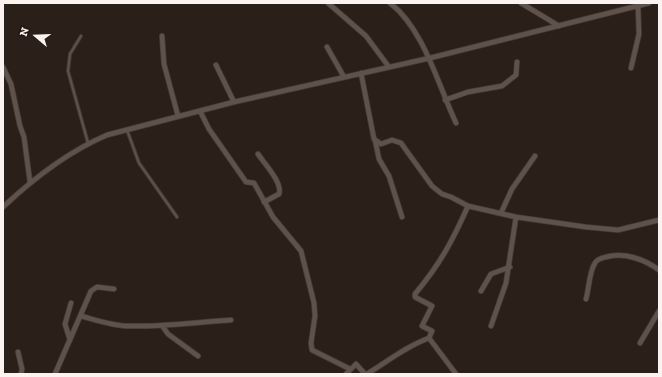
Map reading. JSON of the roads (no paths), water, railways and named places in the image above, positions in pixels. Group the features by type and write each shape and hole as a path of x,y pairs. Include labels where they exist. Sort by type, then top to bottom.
{"street":[{"path":"328,3 366,36 389,67"},
{"path":"390,3 400,11 430,58 445,100 456,123"},
{"path":"521,3 559,26"},
{"path":"3,207 30,182 88,143 127,129 234,102 430,58 650,3"},
{"path":"631,68 639,34 638,6"},
{"path":"162,36 164,64 178,116"},
{"path":"328,47 344,77"},
{"path":"445,100 468,92 502,86 516,75 517,62"},
{"path":"216,65 234,102"},
{"path":"3,67 11,84 24,137 30,182"},
{"path":"361,73 379,159 389,176 402,217"},
{"path":"200,111 209,129 246,182 254,183 273,217 301,251 314,302 315,316 311,343 312,350 350,369"},
{"path":"374,139 381,144 392,140 401,143 437,190 442,194 468,206 516,217 618,230 659,220"},
{"path":"258,154 269,167 280,188 279,194 264,202"},
{"path":"501,213 512,189 535,156"},
{"path":"429,338 432,331 422,326 432,306 415,297 415,294 436,268 452,241 468,206"},
{"path":"491,326 504,290 510,267 516,217"},
{"path":"586,299 593,268 599,259 613,255 629,257 647,262 659,270"},
{"path":"481,291 491,274 510,267"},
{"path":"54,374 94,288 114,289"},
{"path":"70,340 65,324 71,303"},
{"path":"640,343 659,311"},
{"path":"80,316 128,326 163,326 232,320"},
{"path":"163,326 168,334 198,356"},
{"path":"346,374 356,364 366,374 398,352 410,348 420,340 429,338"},
{"path":"429,338 456,374"},
{"path":"18,352 22,369 21,374"}],"lane":[{"path":"81,36 70,54 68,71 88,143"},
{"path":"127,129 139,163 176,217"}]}
